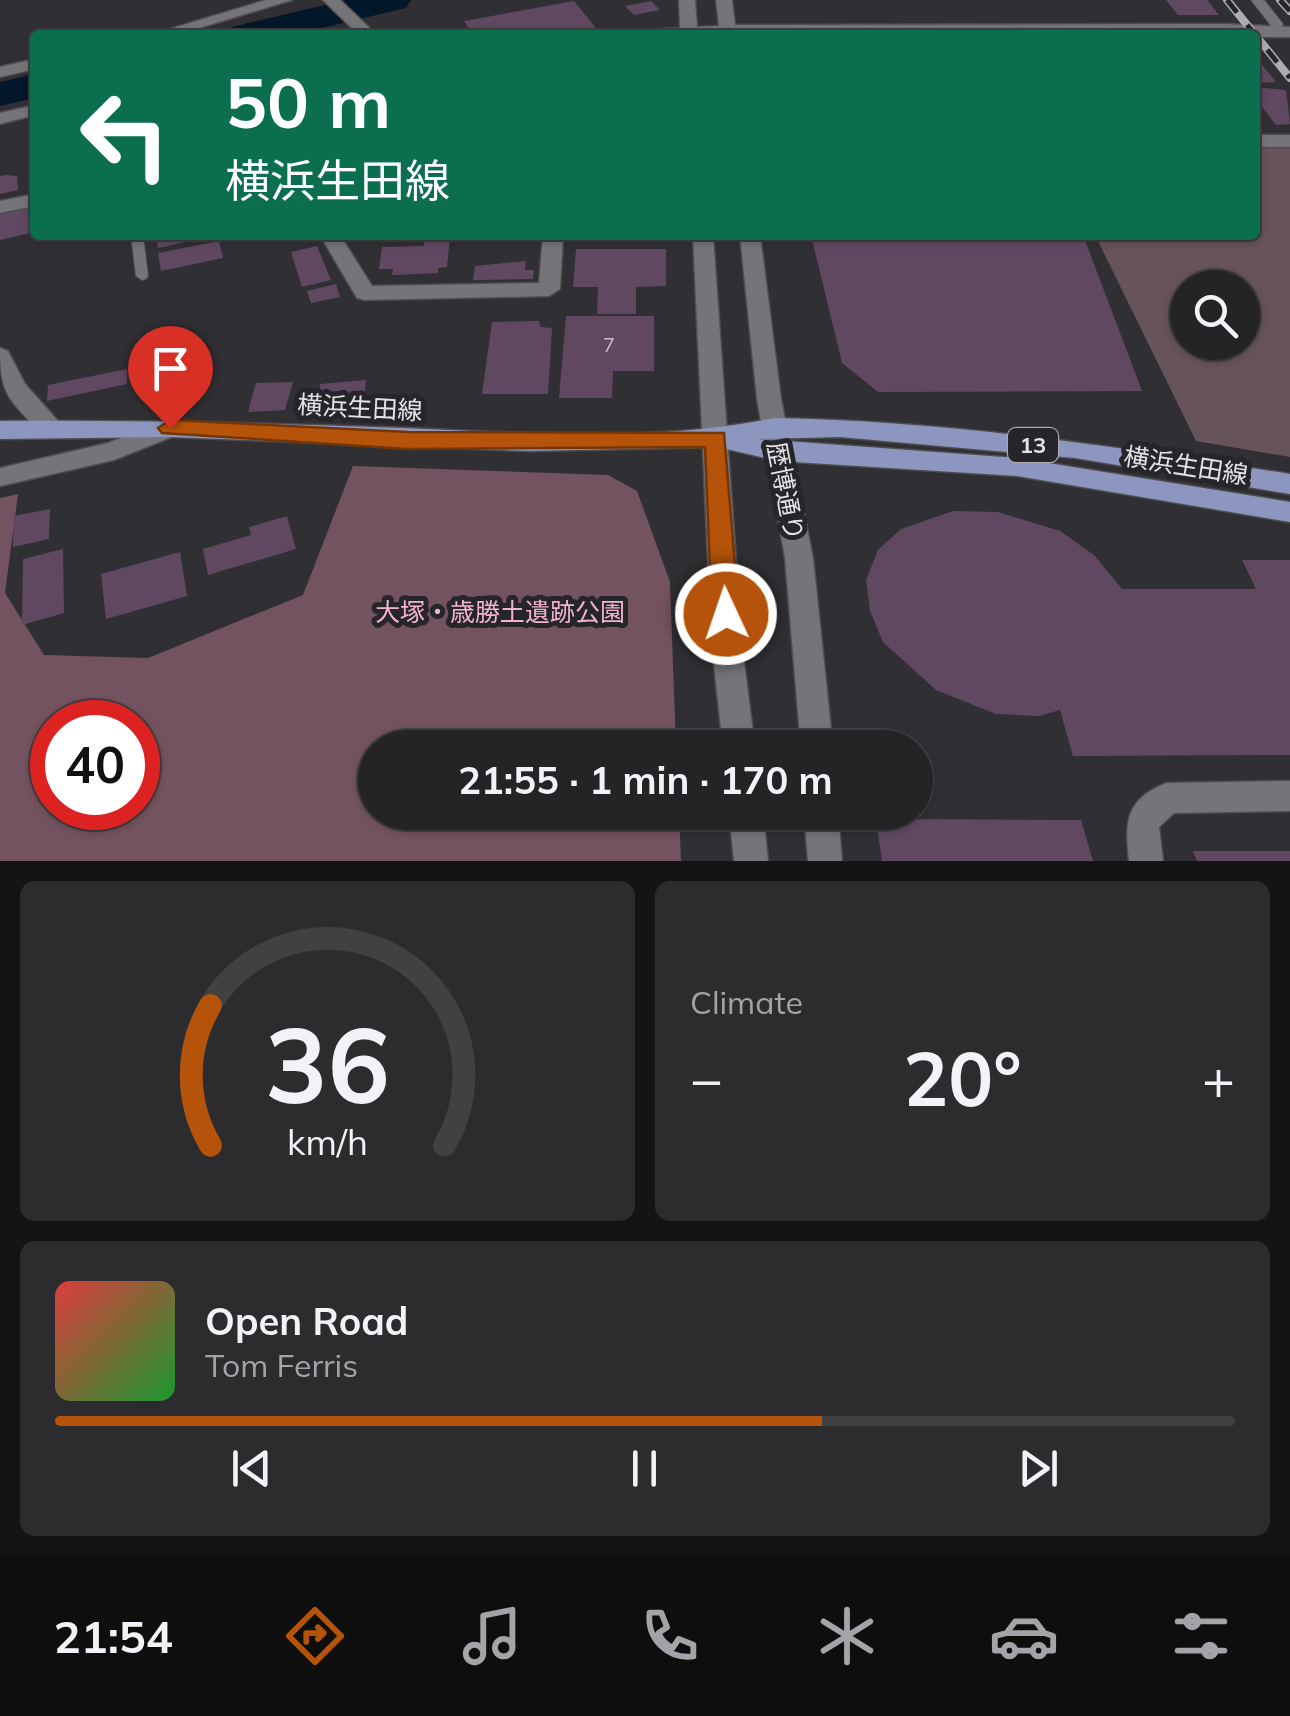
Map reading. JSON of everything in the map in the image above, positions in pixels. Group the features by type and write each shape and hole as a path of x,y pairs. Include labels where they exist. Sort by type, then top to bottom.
{"main road":[{"name":"横浜生田線","path":"0,430 170,428 408,440 776,440 1016,466 1290,512"},
{"name":"横浜生田線","path":"776,440 858,430 1075,449 1290,484"}],"street":[{"path":"209,0 219,20"},
{"path":"178,30 284,0"},
{"path":"331,0 364,30"},
{"path":"687,0 689,30"},
{"path":"724,0 728,30"},
{"path":"1257,0 1283,28"},
{"path":"1122,30 1283,28"},
{"path":"0,72 30,65"},
{"path":"0,119 30,111"},
{"path":"1260,141 1290,140"},
{"path":"0,207 30,201"},
{"path":"333,240 365,293 549,290 553,240"},
{"path":"703,240 727,646 736,730"},
{"name":"歴博通り","path":"751,240 776,440 788,484 798,558 815,730"},
{"path":"0,358 15,388 50,428"},
{"path":"0,477 114,451 170,428"},
{"path":"1146,861 1142,821 1166,798 1290,796"},
{"path":"748,830 751,861"},
{"path":"823,830 825,861"}],"lane":[{"path":"138,240 142,276"}],"shaded area":[{"path":"1290,147 1290,457 1196,441 1097,240 1260,240 1260,148"}],"green space":[{"name":"大塚・歳勝土遺跡公園","path":"353,466 608,475 637,491 670,582 675,730 358,730 358,830 680,830 681,861 0,861 0,498 18,494 5,593 44,655 148,658 303,595"}],"building":[{"path":"1166,0 1207,0 1219,15 1178,15"},
{"path":"574,1 596,28 470,30 464,21"},
{"path":"651,1 660,10 634,15 625,6"},
{"path":"1260,62 1276,82 1260,83"},
{"path":"1260,87 1286,90 1290,124 1276,125 1260,104"},
{"path":"0,176 17,176 18,190 0,194"},
{"path":"29,208 30,233 0,240 0,213"},
{"path":"157,240 196,240 158,248"},
{"path":"425,240 450,240 447,267 438,268 438,273 392,275 393,269 379,269 382,247 424,246"},
{"path":"812,240 1085,240 1142,391 878,392 842,363"},
{"path":"219,241 223,258 161,271 158,253"},
{"path":"317,246 331,280 302,287 291,252"},
{"path":"576,249 666,249 666,286 636,287 636,314 597,314 598,287 573,287"},
{"path":"526,261 525,270 534,270 533,279 473,280 475,266"},
{"path":"336,284 340,297 311,303 307,291"},
{"path":"566,316 654,316 654,371 613,371 612,398 559,398"},
{"path":"539,321 540,327 552,328 548,394 482,394 492,322"},
{"path":"127,369 127,384 47,401 48,385"},
{"path":"366,380 364,398 318,402 320,384"},
{"path":"293,382 285,410 248,412 256,383"},
{"path":"50,509 49,539 13,547 14,516"},
{"path":"953,511 998,512 1060,531 1094,555 1122,589 1256,589 1242,560 1290,560 1290,755 1073,756 1060,710 1039,716 996,714 936,690 883,642 870,611 866,580 878,550 901,529"},
{"path":"287,516 296,549 208,575 203,549 251,535 249,527"},
{"path":"63,549 64,613 22,625 23,559"},
{"path":"180,552 187,596 106,619 101,574"},
{"path":"933,819 1081,820 1093,861 882,861 878,830 933,830"},
{"path":"1193,851 1290,851 1290,861 1197,861"}],"waterway":[{"path":"266,30 393,0"},
{"path":"0,94 30,87"}],"railway":[{"path":"1227,0 1251,30"},
{"path":"1280,0 1290,11"},
{"path":"1260,41 1290,78"}],"route":[{"path":"170,428 408,440 716,439 726,614"}]}
